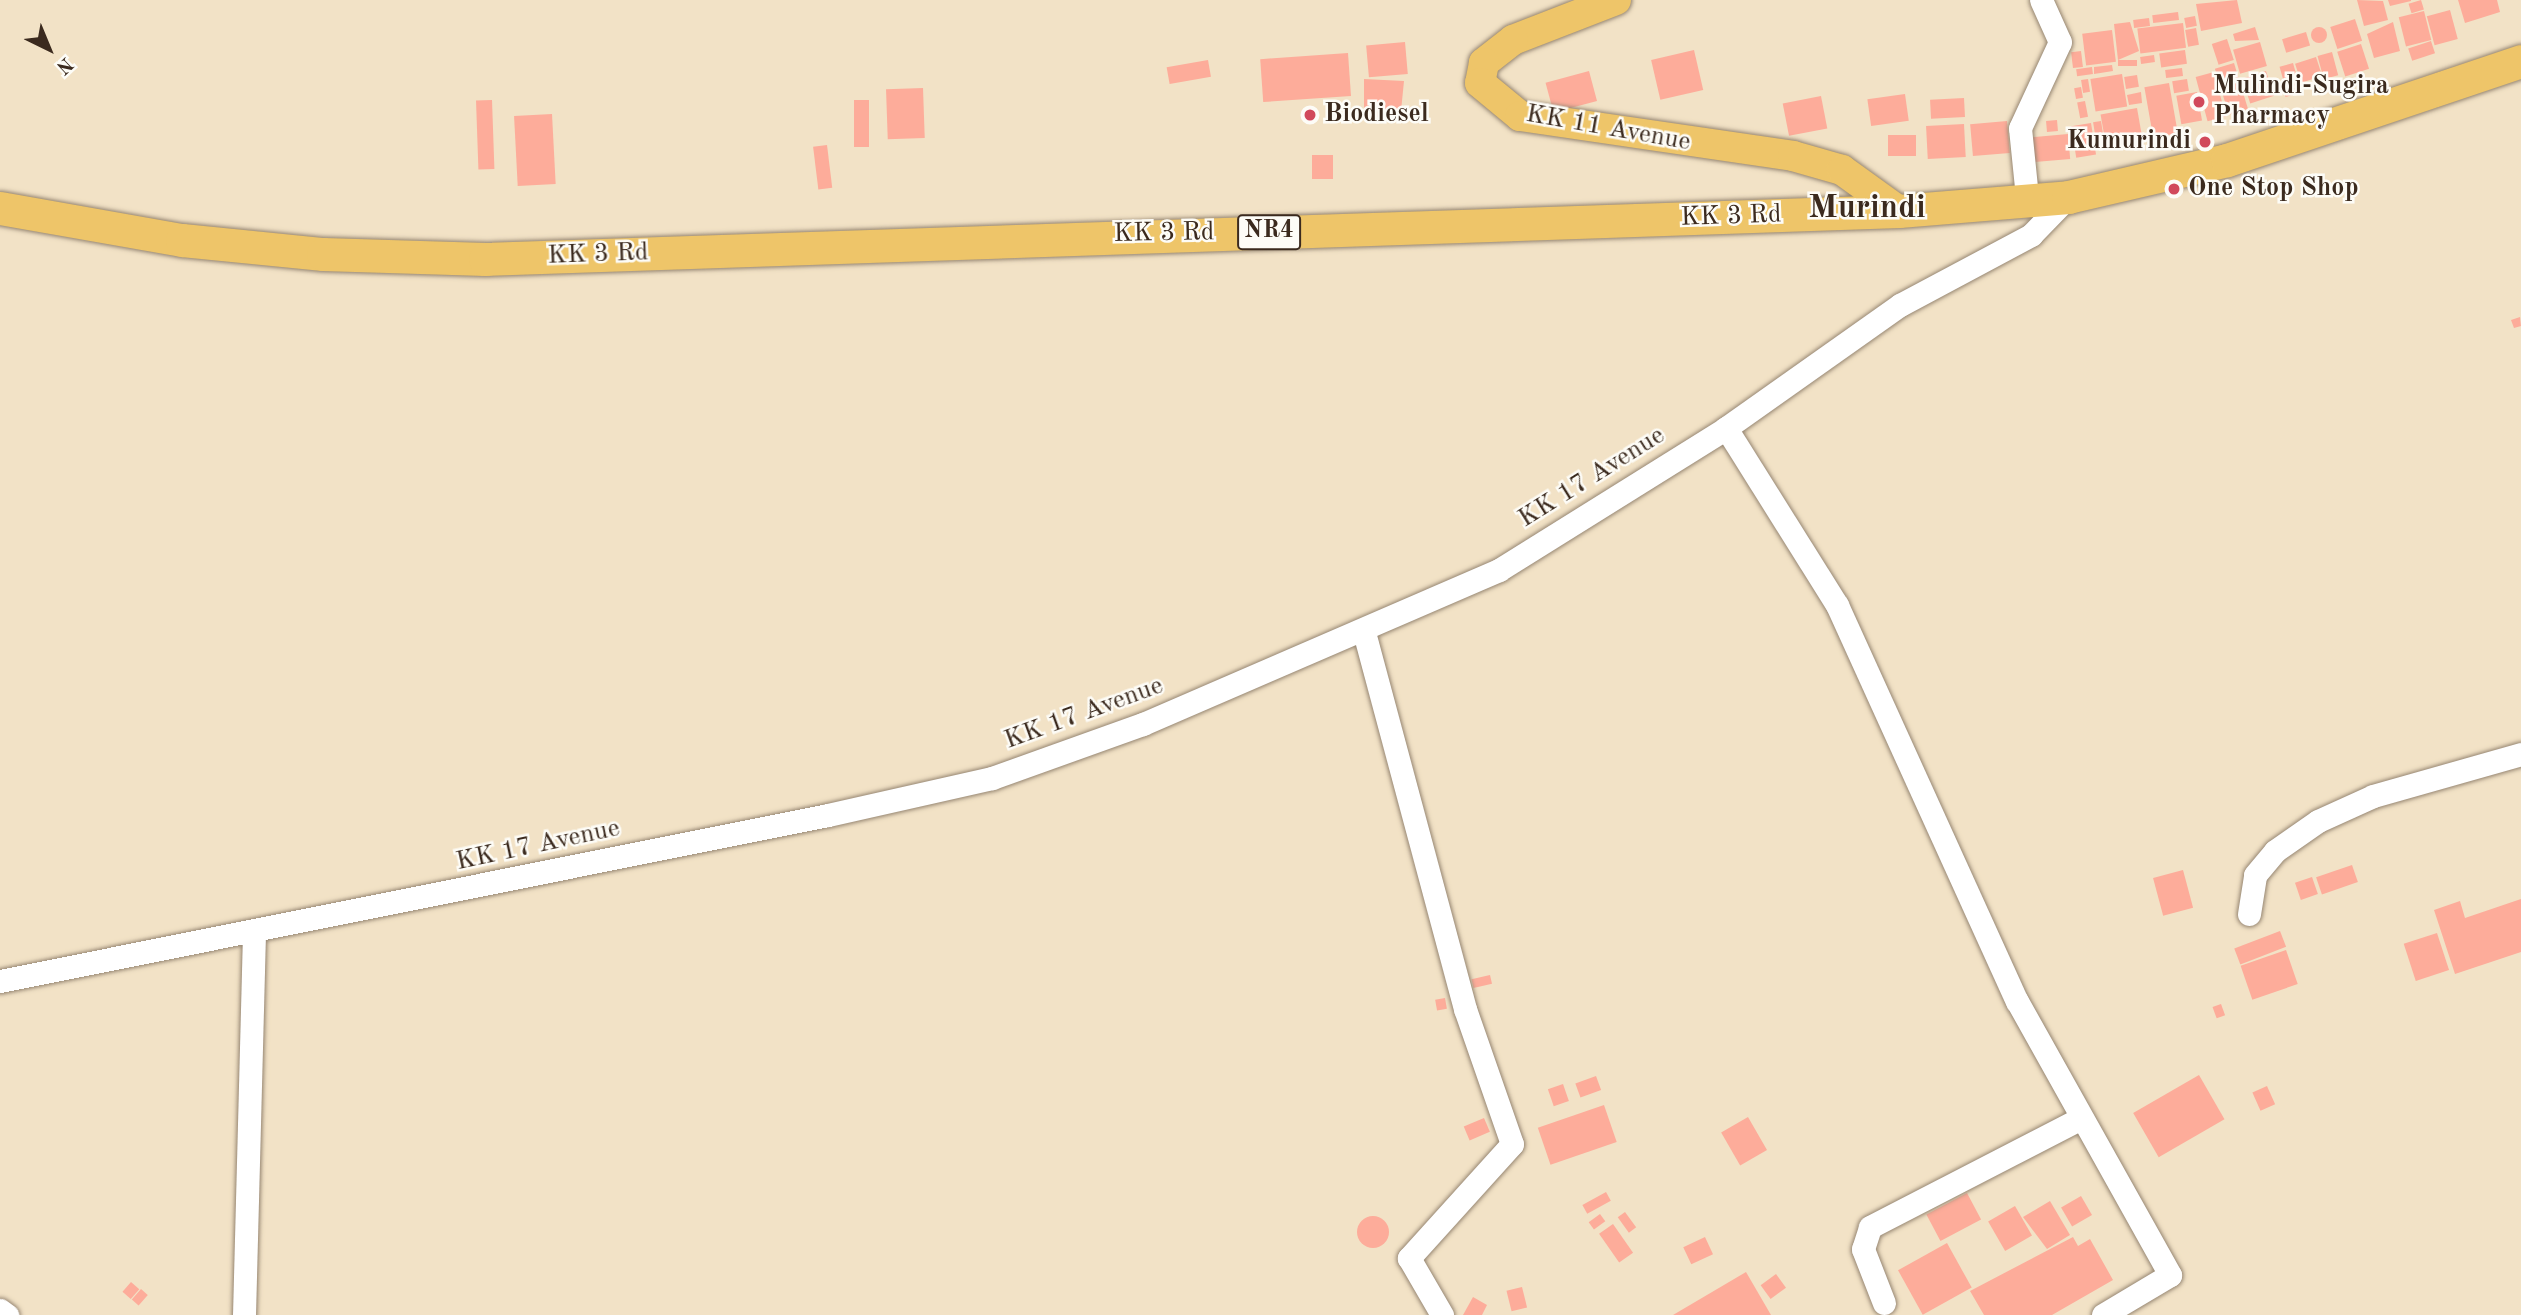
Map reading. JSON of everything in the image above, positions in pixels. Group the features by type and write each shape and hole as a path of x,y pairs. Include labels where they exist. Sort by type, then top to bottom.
{"highway":[{"name":"KK 3 Rd","path":"0,208 183,240 323,254 485,258 1899,211 2027,197 2068,197 2227,160 2521,61"}],"main road":[{"name":"KK 11 Avenue","path":"1616,0 1513,40 1484,63 1480,83 1520,116 1793,156 1842,170 1899,211"}],"street":[{"path":"2027,197 2021,128 2060,42 2041,0"},
{"name":"KK 17 Avenue","path":"0,981 254,933 992,778 1364,632 1499,570 1726,428 1900,305 2031,235 2068,197"},
{"path":"1726,428 1837,605 2017,1001 2078,1119 2169,1275 2104,1315"},
{"path":"1364,632 1465,1009 1512,1144 1409,1258 1441,1315"},
{"path":"2249,914 2255,875 2274,851 2318,821 2372,796 2521,754"},
{"path":"244,1315 254,933"},
{"path":"1884,1303 1863,1249 1870,1227 2078,1119"},
{"path":"0,1310 7,1315"}],"building":[{"path":"2237,0 2242,23 2201,31 2196,4"},
{"path":"2357,0 2383,1 2388,20 2364,26"},
{"path":"2388,0 2411,0 2411,1 2390,6"},
{"path":"2421,0 2424,10 2411,13 2409,4"},
{"path":"2458,0 2497,0 2500,12 2465,23"},
{"path":"2450,10 2458,39 2435,45 2427,16"},
{"path":"2424,11 2431,40 2406,46 2399,17"},
{"path":"2178,12 2179,20 2153,23 2152,15"},
{"path":"2195,16 2197,26 2186,28 2184,18"},
{"path":"2149,18 2150,26 2134,28 2133,20"},
{"path":"2355,19 2362,41 2337,49 2330,27"},
{"path":"2130,22 2139,51 2118,60 2114,24"},
{"path":"2393,22 2400,51 2374,58 2367,34"},
{"path":"2183,23 2186,48 2140,53 2137,29"},
{"path":"2255,27 2259,40 2235,41 2233,34"},
{"path":"2316,27 2322,27 2327,35 2325,41 2316,43 2311,38 2311,32"},
{"path":"2196,28 2199,45 2188,47 2185,30"},
{"path":"2112,30 2116,62 2086,65 2082,34"},
{"path":"2306,32 2310,45 2286,53 2282,39"},
{"path":"2227,39 2234,60 2219,65 2212,44"},
{"path":"2431,41 2435,53 2412,61 2408,48"},
{"path":"1405,42 1408,74 1369,77 1366,45"},
{"path":"2260,42 2267,66 2240,74 2233,50"},
{"path":"2361,44 2369,69 2345,76 2337,52"},
{"path":"1694,50 1703,90 1660,100 1651,60"},
{"path":"2185,50 2187,64 2161,67 2159,54"},
{"path":"2081,51 2083,67 2073,68 2071,52"},
{"path":"2332,52 2338,75 2324,79 2318,56"},
{"path":"1348,53 1351,96 1263,102 1260,59"},
{"path":"2154,55 2155,62 2141,64 2140,57"},
{"path":"2316,57 2322,76 2301,83 2295,64"},
{"path":"1208,60 1211,77 1170,84 1167,67"},
{"path":"2118,60 2137,60 2137,66 2118,66"},
{"path":"2234,63 2248,109 2229,115 2215,69"},
{"path":"2293,63 2299,84 2286,88 2280,67"},
{"path":"2112,65 2113,71 2094,74 2094,67"},
{"path":"2092,67 2093,74 2077,76 2076,69"},
{"path":"2182,68 2183,76 2166,78 2165,70"},
{"path":"1589,71 1597,101 1554,113 1546,83"},
{"path":"2266,71 2274,96 2250,103 2242,79"},
{"path":"2214,72 2226,116 2208,121 2196,77"},
{"path":"2122,74 2127,107 2096,112 2090,79"},
{"path":"2137,75 2139,87 2126,89 2124,77"},
{"path":"1364,79 1404,81 1400,121 1364,115"},
{"path":"2088,79 2090,92 2083,93 2081,80"},
{"path":"2187,79 2189,91 2174,93 2172,81"},
{"path":"2169,83 2178,133 2153,138 2144,87"},
{"path":"2081,87 2083,98 2076,99 2074,88"},
{"path":"2297,87 2299,93 2286,97 2284,91"},
{"path":"923,88 925,138 888,139 886,89"},
{"path":"2141,92 2142,103 2129,105 2127,95"},
{"path":"2197,92 2202,121 2181,124 2176,96"},
{"path":"1905,94 1909,121 1871,126 1867,99"},
{"path":"1821,96 1827,128 1789,136 1783,103"},
{"path":"1964,98 1965,117 1931,119 1930,100"},
{"path":"492,100 494,169 478,170 476,101"},
{"path":"854,100 869,100 869,147 854,147"},
{"path":"2085,101 2088,117 2080,118 2077,103"},
{"path":"2137,108 2143,141 2106,148 2101,114"},
{"path":"552,114 556,184 518,186 514,116"},
{"path":"2057,120 2058,131 2047,132 2046,121"},
{"path":"2007,121 2010,153 1973,156 1970,124"},
{"path":"2101,121 2104,139 2096,140 2093,122"},
{"path":"2091,123 2096,155 2076,158 2071,126"},
{"path":"1964,124 1966,157 1928,159 1926,126"},
{"path":"2068,134 2070,159 2027,163 2025,138"},
{"path":"1888,135 1916,135 1916,156 1888,156"},
{"path":"827,145 832,188 818,189 813,147"},
{"path":"1312,155 1333,155 1333,179 1312,179"},
{"path":"2520,317 2521,326 2514,328 2511,320"},
{"path":"2352,865 2358,882 2322,894 2316,877"},
{"path":"2183,870 2193,908 2163,916 2153,878"},
{"path":"2312,877 2318,894 2301,900 2295,883"},
{"path":"2521,899 2521,952 2455,974 2434,910 2460,901 2465,918"},
{"path":"2280,931 2286,947 2240,964 2234,949"},
{"path":"2437,933 2449,970 2416,981 2404,944"},
{"path":"2286,950 2298,984 2252,1000 2241,966"},
{"path":"1490,975 1492,984 1474,988 1471,979"},
{"path":"1445,998 1447,1009 1437,1011 1435,1000"},
{"path":"2221,1004 2225,1015 2217,1018 2213,1007"},
{"path":"2199,1075 2224,1119 2159,1157 2133,1113"},
{"path":"1596,1076 1601,1090 1580,1098 1575,1084"},
{"path":"1563,1084 1569,1101 1554,1106 1548,1089"},
{"path":"2267,1086 2275,1104 2261,1111 2252,1093"},
{"path":"1604,1105 1617,1142 1551,1165 1538,1128"},
{"path":"1748,1117 1767,1150 1740,1165 1721,1132"},
{"path":"1484,1118 1490,1132 1470,1140 1464,1127"},
{"path":"1606,1192 1611,1201 1587,1214 1582,1205"},
{"path":"1967,1193 1981,1219 1940,1241 1926,1215"},
{"path":"2081,1196 2092,1215 2072,1227 2061,1208"},
{"path":"2050,1201 2070,1235 2047,1249 2023,1217"},
{"path":"2015,1206 2032,1235 2005,1251 1988,1222"},
{"path":"1625,1212 1636,1227 1629,1233 1618,1217"},
{"path":"1600,1214 1605,1221 1594,1230 1589,1222"},
{"path":"1373,1216 1384,1221 1389,1232 1384,1243 1373,1248 1362,1243 1357,1232 1362,1221"},
{"path":"1613,1224 1633,1253 1619,1262 1599,1234"},
{"path":"1705,1237 1713,1254 1691,1264 1683,1247"},
{"path":"2073,1237 2078,1246 2090,1239 2113,1280 2052,1315 1984,1315 1970,1291"},
{"path":"1947,1243 1972,1288 1923,1315 1898,1270"},
{"path":"1746,1272 1771,1315 1673,1315"},
{"path":"1776,1274 1786,1288 1771,1299 1761,1285"},
{"path":"131,1282 139,1289 131,1299 122,1292"},
{"path":"1522,1287 1527,1307 1512,1311 1506,1291"},
{"path":"141,1289 148,1295 139,1305 132,1300"},
{"path":"1473,1297 1487,1305 1482,1315 1463,1315"}],"place":[{"name":"Mulindi-Sugira Pharmacy","path":"2199,102"},
{"name":"Biodiesel","path":"1310,115"},
{"name":"Kumurindi","path":"2205,142"},
{"name":"One Stop Shop","path":"2174,189"}],"district":[{"name":"Murindi","path":"1867,209"}]}
